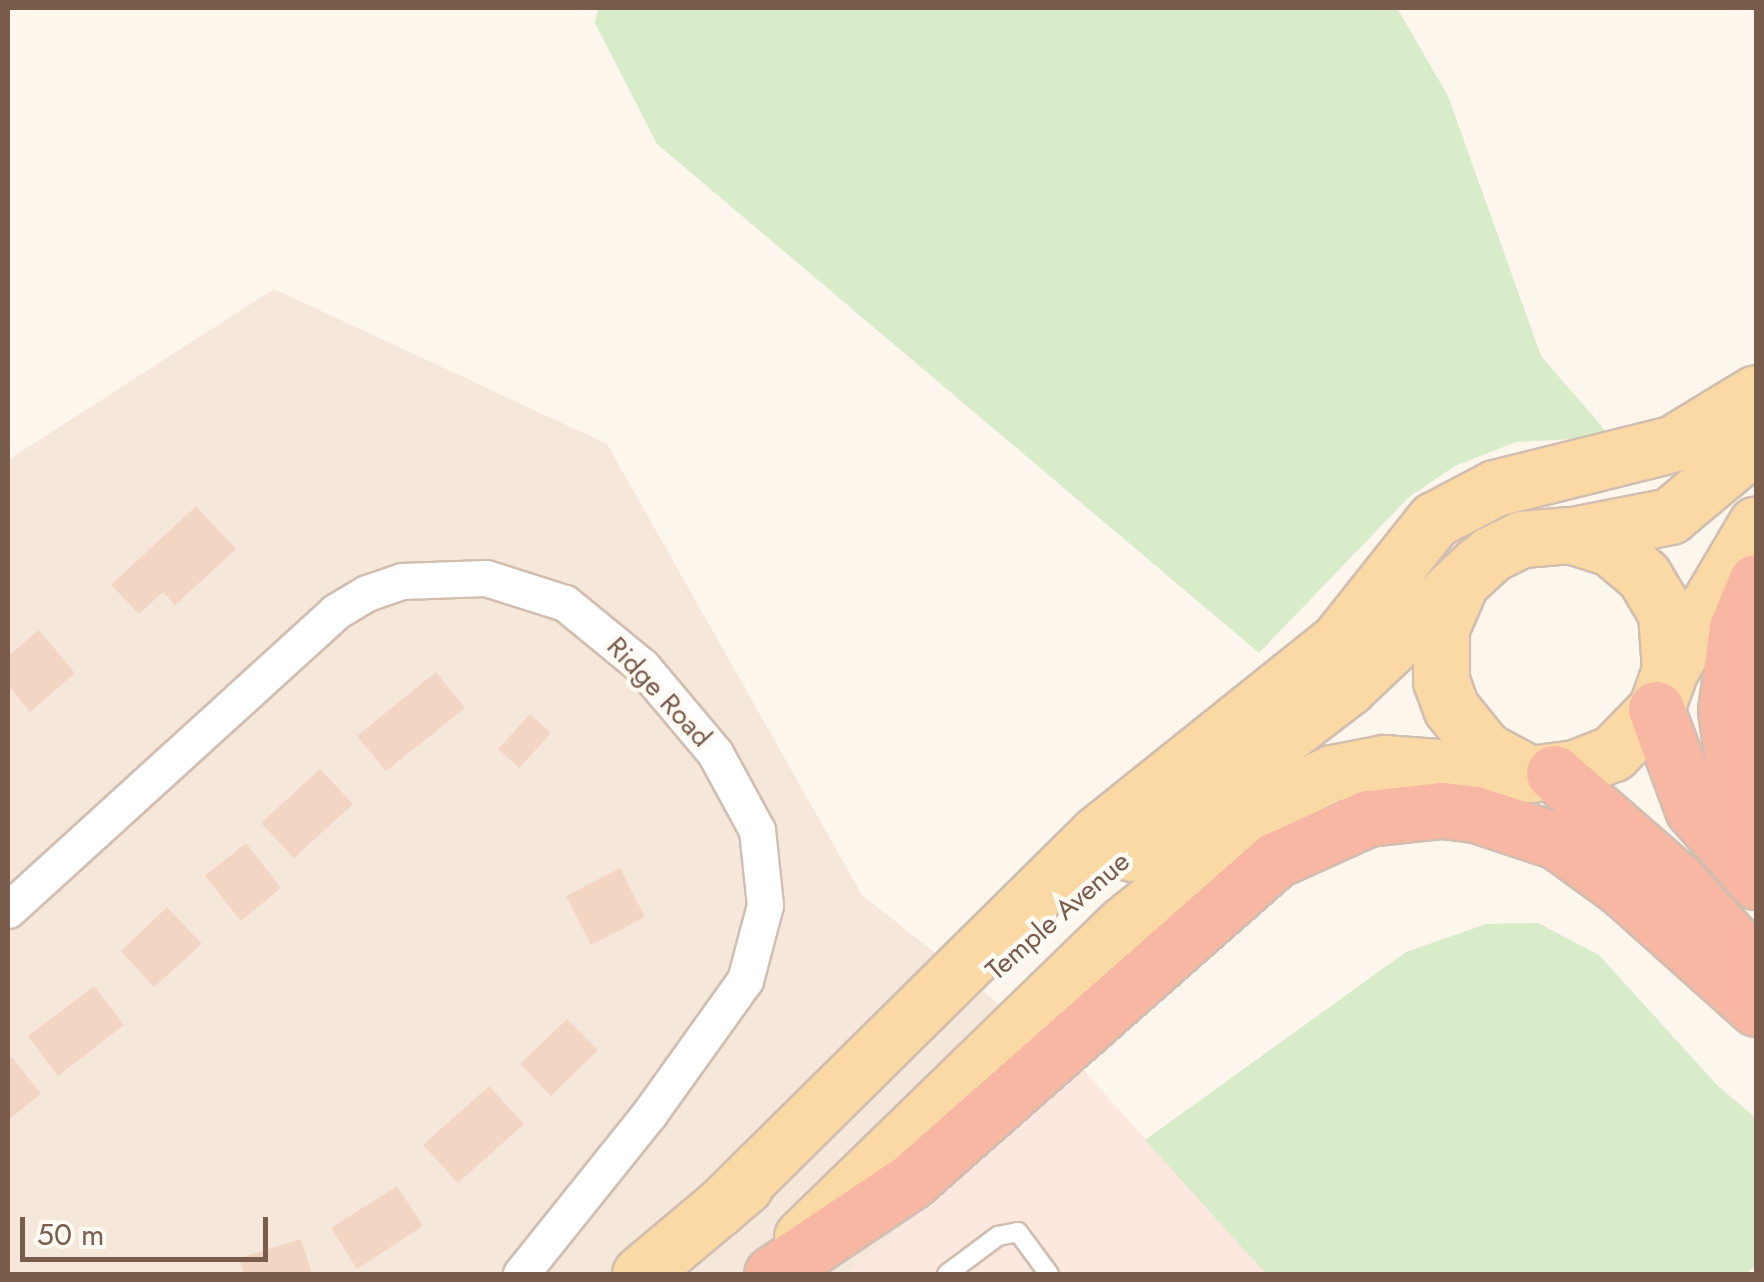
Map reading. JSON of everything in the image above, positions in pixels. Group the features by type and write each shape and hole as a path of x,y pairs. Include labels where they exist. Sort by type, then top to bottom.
{"highway":[{"path":"1756,582 1737,628 1726,710 1734,768 1756,828"},
{"path":"1663,689 1693,810 1756,881"},
{"path":"1542,774 1678,881 1756,967"},
{"path":"772,1274 910,1182 1275,860 1368,818 1442,810 1475,814 1557,842 1622,888 1756,1008"}],"main road":[{"path":"718,1210 1097,834 1337,642 1434,520 1495,488 1672,444 1756,394"},
{"path":"1756,444 1670,516 1570,536 1522,540 1480,563 1448,604 1441,628 1442,681 1466,731 1542,774 1612,753 1663,689 1756,524"},
{"path":"1570,536 1611,548 1644,576 1666,613 1663,689"},
{"name":"Temple Avenue","path":"640,1274 1176,815 1348,686 1480,563"},
{"name":"Temple Avenue","path":"763,1274 1124,924 1282,798 1332,773 1384,763 1542,774"}],"street":[{"name":"Ridge Road","path":"8,910 335,612 367,593 402,581 486,578 565,603 642,666 715,753 756,830 766,905 745,980 649,1114 521,1274"}],"lane":[{"path":"955,1272 998,1236 1018,1232 1049,1274"}],"shaded area":[{"path":"274,289 607,444 862,895 1084,1071 1266,1274 8,1274 8,460"},
{"path":"1084,1071 1266,1274 846,1274"}],"green space":[{"path":"598,8 1397,8 1448,96 1541,356 1611,437 1516,442 1455,466 1409,497 1259,653 657,144 595,23"},
{"path":"1538,923 1599,955 1718,1086 1756,1118 1756,1266 1745,1274 1266,1274 1145,1140 1406,952 1486,924"}],"building":[{"path":"196,506 236,549 175,605 163,592 139,614 111,585"},
{"path":"39,630 75,673 30,712 8,685 8,656"},
{"path":"436,672 465,708 386,771 357,736"},
{"path":"530,714 551,733 519,768 498,749"},
{"path":"320,769 353,804 294,858 261,823"},
{"path":"246,843 281,888 241,921 205,876"},
{"path":"620,868 645,917 591,945 566,896"},
{"path":"167,907 202,944 154,987 121,951"},
{"path":"94,986 124,1025 58,1076 28,1036"},
{"path":"567,1019 598,1050 551,1096 520,1064"},
{"path":"12,1057 41,1094 8,1120 8,1060"},
{"path":"489,1086 524,1124 458,1183 423,1145"},
{"path":"397,1186 423,1226 357,1269 331,1228"},
{"path":"301,1239 312,1274 244,1274 239,1258"}]}
